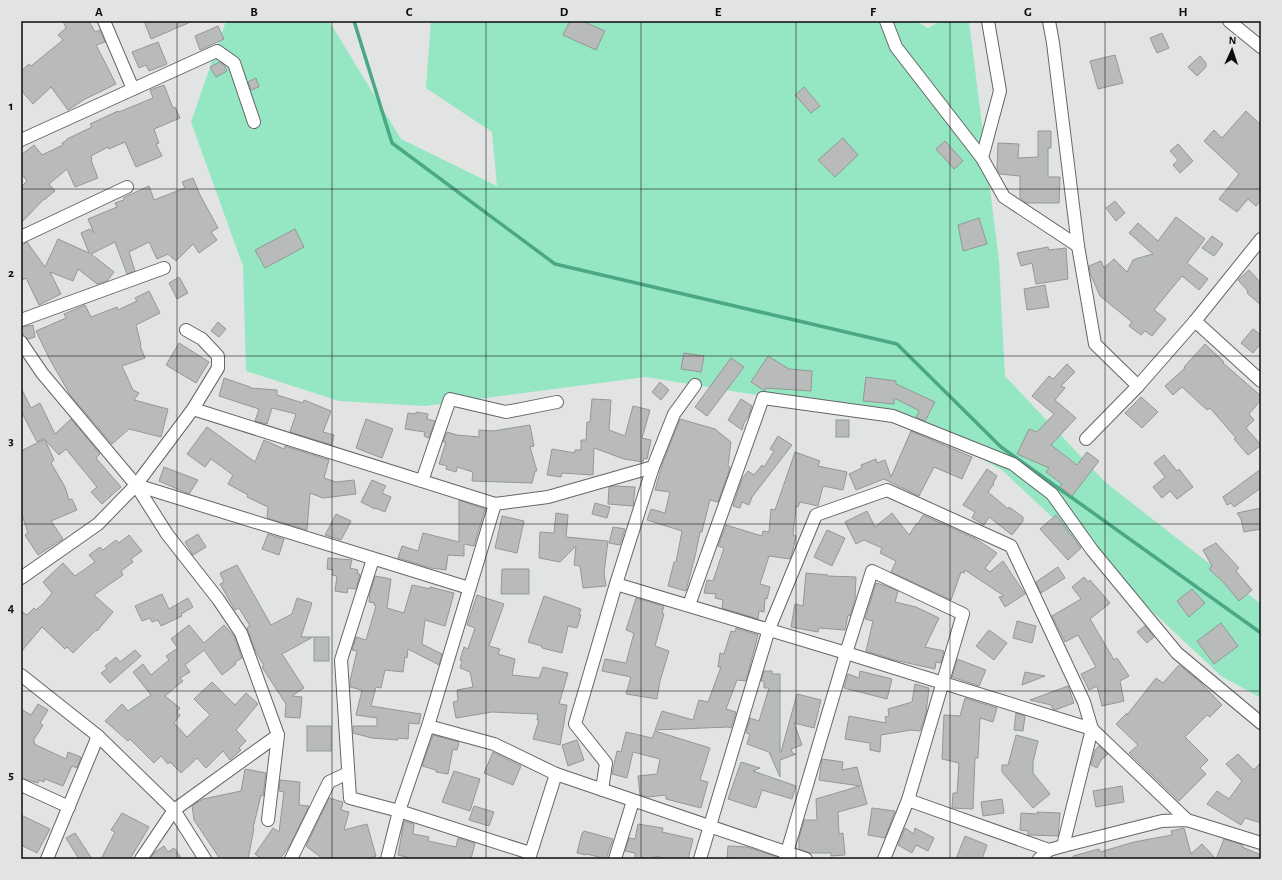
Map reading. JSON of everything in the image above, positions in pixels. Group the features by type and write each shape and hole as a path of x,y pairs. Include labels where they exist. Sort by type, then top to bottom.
{"street":[{"path":"104,21 133,89"},
{"path":"886,21 896,47 982,158 1004,197 1078,246"},
{"path":"982,158 1000,91 988,21"},
{"path":"1049,21 1078,246 1095,344 1138,386"},
{"path":"1229,21 1261,47"},
{"path":"21,140 217,51 234,63 254,122"},
{"path":"21,237 127,187"},
{"path":"1086,440 1138,386 1195,321 1261,239"},
{"path":"21,320 164,268"},
{"path":"1195,321 1261,381"},
{"path":"21,578 98,524 136,485 193,409 218,368 218,356 202,339 186,330"},
{"path":"21,342 42,373 136,485 167,534 218,599 241,633 278,735 268,820"},
{"path":"602,790 606,763 575,724 616,584 653,467 674,414 695,385"},
{"path":"689,605 763,398 893,416 1013,464 1052,494 1092,550 1177,653 1261,724"},
{"path":"422,481 450,399 506,412 557,402"},
{"path":"193,409 495,504 548,497 653,467"},
{"path":"136,485 469,588"},
{"path":"700,859 769,629 816,515 887,490 1011,546 1084,702 1092,729 1063,846"},
{"path":"387,859 399,811 428,726 495,504"},
{"path":"373,559 341,660 350,798 399,811 529,856 556,774"},
{"path":"786,855 872,571 962,614 908,800 884,859"},
{"path":"616,584 769,629 1092,729 1187,820"},
{"path":"21,675 98,736 174,810 205,859"},
{"path":"428,726 494,744 556,774 711,826 786,855 806,859"},
{"path":"141,859 174,810 278,735"},
{"path":"47,859 98,736"},
{"path":"290,859 329,782 348,773"},
{"path":"21,785 69,807"},
{"path":"908,800 1049,850"},
{"path":"615,859 634,801"},
{"path":"1039,859 1049,850 1162,821 1187,820 1261,842"}],"green space":[{"path":"226,21 329,21 401,139 497,186 492,132 426,88 431,21 916,21 928,28 941,21 969,21 999,261 1005,376 1105,482 1261,604 1261,698 1221,676 1002,470 914,421 646,377 425,406 339,401 246,371 243,266 191,122"}],"building":[{"path":"63,21 89,21 95,32 100,30 105,42 96,45 116,84 85,99 68,110 51,87 33,104 21,90 21,71 29,64 31,66 63,40 58,35 66,28"},
{"path":"144,21 193,21 151,39"},
{"path":"570,21 582,21 605,31 596,50 563,35"},
{"path":"218,26 224,39 200,50 195,36"},
{"path":"1162,33 1169,48 1157,53 1150,38"},
{"path":"158,42 167,64 149,71 146,65 139,68 132,52"},
{"path":"1115,55 1123,83 1098,89 1090,61"},
{"path":"1200,56 1206,63 1206,67 1197,76 1188,67"},
{"path":"220,62 224,65 227,71 216,77 210,67"},
{"path":"256,78 259,87 251,90 248,82"},
{"path":"164,85 173,108 175,107 180,118 154,129 159,143 156,144 162,156 136,167 125,142 109,149 108,147 91,156 91,160 98,178 75,187 67,169 49,184 55,191 44,199 21,223 21,187 27,181 21,173 21,155 34,145 42,155 63,145 62,143 67,139 92,127 90,124 118,111 119,112 153,98 150,90"},
{"path":"804,87 820,106 811,113 795,95"},
{"path":"1246,111 1261,125 1261,200 1256,206 1248,199 1237,212 1219,199 1239,174 1204,141 1214,130 1222,138"},
{"path":"1038,131 1051,131 1051,148 1048,148 1048,177 1060,177 1059,203 1026,203 1020,198 1020,176 1000,174 997,169 998,143 1019,144 1018,158 1038,157"},
{"path":"843,138 858,155 835,177 818,160"},
{"path":"945,141 963,161 954,169 936,149"},
{"path":"1178,144 1193,161 1180,173 1173,165 1178,160 1170,151"},
{"path":"193,178 200,195 218,228 211,232 217,240 199,253 193,244 176,261 168,254 157,259 149,242 129,252 135,271 127,274 115,242 91,254 114,272 107,281 97,284 78,269 73,281 50,272 61,294 39,305 26,278 21,281 21,246 27,242 45,267 58,239 89,253 81,233 90,229 94,233 88,219 117,207 115,203 124,200 123,198 149,186 154,200 185,188 182,182"},
{"path":"1115,201 1125,213 1116,221 1106,208"},
{"path":"1176,217 1205,239 1187,263 1208,279 1199,290 1182,276 1154,310 1166,319 1152,336 1145,331 1141,335 1129,326 1132,322 1100,296 1090,273 1089,266 1101,261 1104,268 1114,259 1127,272 1133,260 1153,254 1129,233 1138,223 1158,241"},
{"path":"979,218 987,244 963,251 958,225"},
{"path":"295,229 304,247 265,268 255,250"},
{"path":"1212,236 1223,244 1214,256 1202,248"},
{"path":"1048,247 1049,250 1066,248 1068,279 1036,284 1032,263 1021,266 1017,253"},
{"path":"1249,270 1261,283 1261,305 1247,293 1248,291 1238,280"},
{"path":"179,277 188,293 177,299 169,283"},
{"path":"1045,285 1049,307 1027,310 1024,289"},
{"path":"149,291 160,313 136,325 140,346 145,358 122,366 133,390 139,393 134,400 168,409 161,437 129,429 112,444 71,396 50,360 36,331 66,318 64,314 85,305 91,317 117,307 118,310 137,301 135,298"},
{"path":"218,322 226,329 219,337 211,331"},
{"path":"33,325 35,337 28,339 23,335 21,327"},
{"path":"1253,329 1261,335 1261,343 1253,353 1241,343"},
{"path":"179,343 209,362 196,383 166,365"},
{"path":"1205,344 1224,362 1223,363 1261,396 1261,400 1249,414 1254,420 1246,428 1261,445 1248,455 1234,439 1236,438 1210,408 1207,410 1182,387 1173,395 1165,386 1185,368 1184,367"},
{"path":"684,353 704,356 701,372 681,369"},
{"path":"768,356 789,369 812,371 811,391 766,388 765,391 751,382"},
{"path":"731,358 744,367 707,416 695,407"},
{"path":"1067,364 1075,372 1061,386 1065,388 1055,400 1076,418 1051,445 1077,465 1087,452 1099,461 1072,496 1060,487 1062,484 1046,472 1049,468 1017,454 1029,429 1037,432 1054,414 1032,396 1049,376 1053,379"},
{"path":"866,377 896,381 896,384 935,402 925,421 916,417 919,412 918,410 894,398 894,404 863,401"},
{"path":"224,378 250,388 277,390 277,395 303,403 304,400 331,411 323,432 334,435 332,445 290,432 296,414 272,408 267,424 255,421 259,409 219,396"},
{"path":"660,382 669,390 661,400 652,392"},
{"path":"21,388 31,408 40,403 55,434 71,419 100,454 96,458 121,487 102,504 91,492 97,487 66,449 59,455 45,440 54,460 51,463 65,487 69,500 72,499 77,510 51,521 63,539 38,555 25,535 28,533 21,512 21,451 45,439 44,438 37,442 21,411"},
{"path":"1141,397 1158,412 1142,428 1125,413"},
{"path":"592,399 611,400 609,430 625,436 633,406 650,410 642,438 651,440 647,459 644,458 643,462 624,459 594,448 593,475 562,473 561,477 547,475 552,449 575,453 575,450 581,450 581,440 586,440 587,422 590,422"},
{"path":"741,399 752,406 742,430 728,420"},
{"path":"416,412 428,414 427,419 435,421 429,438 424,436 425,432 405,429 408,413 416,414"},
{"path":"366,419 393,429 382,458 356,448"},
{"path":"680,419 715,429 731,442 728,466 730,468 718,502 710,500 702,532 700,532 686,591 668,586 674,562 676,562 682,531 647,520 651,509 665,513 670,492 655,490 663,462"},
{"path":"836,420 849,420 849,437 836,437"},
{"path":"530,425 534,446 530,447 537,471 535,471 532,483 472,481 473,472 457,467 456,472 446,469 447,466 439,464 446,442 443,442 447,432 457,435 479,437 479,430 493,431"},
{"path":"207,427 255,462 264,440 284,449 285,446 329,460 324,478 336,482 354,480 356,494 323,498 310,493 307,530 267,518 268,507 247,497 248,495 228,484 233,475 211,459 205,467 187,454"},
{"path":"911,431 972,457 962,479 934,467 919,496 884,479 856,490 849,474 862,468 861,465 876,459 877,463 885,460 891,477"},
{"path":"778,436 792,445 752,497 749,505 742,502 740,508 733,506 742,479 748,471 754,475 762,465 764,467 774,451 770,449"},
{"path":"795,452 820,461 818,466 847,472 843,490 823,486 818,506 800,502 798,507 796,506 793,535 796,536 790,559 769,556 760,584 770,587 767,599 765,598 764,612 759,611 758,619 722,608 723,600 715,598 716,594 704,593 707,580 713,581 724,548 718,546 726,525 762,536 763,531 769,532 771,509 775,510"},
{"path":"1164,455 1177,471 1179,469 1193,487 1177,499 1170,491 1162,498 1153,487 1165,477 1154,463"},
{"path":"164,467 198,480 189,494 159,481"},
{"path":"987,469 997,476 993,483 994,484 988,492 1008,509 1009,507 1023,517 1023,521 1012,535 989,517 984,525 972,518 975,512 963,505"},
{"path":"1261,469 1261,488 1234,507 1231,503 1227,505 1223,497"},
{"path":"372,480 386,486 382,493 391,497 385,512 361,502"},
{"path":"609,487 635,487 633,506 608,504"},
{"path":"459,500 485,509 474,546 464,544 464,556 448,555 446,570 431,568 398,558 402,546 418,551 423,533 459,542"},
{"path":"595,503 610,507 607,518 592,514"},
{"path":"1261,508 1261,529 1244,532 1241,519 1237,513"},
{"path":"867,511 875,527 892,513 909,535 923,515 976,539 997,553 985,568 990,572 1003,561 1025,594 1005,607 999,597 1004,596 965,570 964,573 961,572 951,600 891,572 896,561 880,553 882,548 864,540 856,544 845,522"},
{"path":"556,513 568,515 566,537 608,541 604,573 606,586 583,588 580,566 574,565 576,546 560,562 539,558 540,532 554,533"},
{"path":"336,514 351,521 341,540 325,535"},
{"path":"1056,515 1081,548 1068,560 1040,529"},
{"path":"502,516 524,521 517,553 495,548"},
{"path":"613,527 625,529 620,545 609,543"},
{"path":"827,530 845,538 832,566 814,557"},
{"path":"198,534 206,547 193,555 185,542"},
{"path":"268,534 284,539 279,555 262,549"},
{"path":"129,535 142,551 131,559 133,562 121,571 123,575 94,595 113,612 97,631 96,630 73,653 67,647 65,649 42,627 21,652 21,611 27,615 34,608 36,610 52,593 43,582 63,563 75,576 95,562 89,555 100,547 103,550 116,540 119,543"},
{"path":"1216,543 1239,568 1236,571 1252,590 1239,601 1224,583 1209,569 1212,566 1203,550"},
{"path":"328,558 352,560 350,568 358,570 357,574 360,574 356,589 348,588 347,593 335,591 337,576 332,575 333,570 327,569"},
{"path":"237,565 271,625 292,614 297,598 312,603 301,637 313,637 282,654 304,688 292,696 302,697 300,718 285,717 286,704 262,667 264,666 254,648 247,628 250,626 239,608 235,610 220,584 224,582 220,573"},
{"path":"1058,567 1065,578 1041,593 1036,582"},
{"path":"502,569 529,569 529,594 501,594"},
{"path":"806,573 828,575 827,576 856,577 855,599 850,616 848,615 845,630 819,628 818,632 791,627 795,604 803,606"},
{"path":"375,576 391,579 387,608 404,613 412,585 430,589 430,587 454,593 445,626 425,620 422,644 442,654 439,665 408,649 407,658 405,657 403,672 385,670 381,688 376,687 371,706 421,714 419,724 409,723 408,739 398,738 398,740 372,738 353,733 353,726 377,726 377,718 356,715 362,690 350,687 357,651 352,650 356,637 366,640 376,606 374,603 369,602"},
{"path":"1084,577 1088,582 1090,580 1110,603 1090,619 1114,660 1117,658 1129,676 1120,681 1124,701 1102,706 1097,686 1089,690 1081,674 1096,667 1078,635 1065,642 1052,616 1081,599 1072,587"},
{"path":"876,583 898,591 895,602 916,607 939,618 925,647 944,651 941,663 936,662 935,669 894,660 866,651 873,621 865,619"},
{"path":"1192,589 1205,603 1189,617 1177,601"},
{"path":"162,594 169,609 188,598 193,607 181,614 182,616 161,626 158,620 152,622 150,618 142,621 135,606"},
{"path":"477,595 504,604 489,646 500,649 498,654 515,659 512,675 539,678 543,667 568,673 559,704 567,705 560,745 533,739 539,720 537,720 538,714 492,712 456,718 453,702 458,701 457,690 473,687 470,672 460,668 462,661 460,660 464,647 468,649 475,628 467,625"},
{"path":"544,596 581,609 579,615 581,615 577,628 568,626 562,653 542,648 542,646 528,642"},
{"path":"636,598 664,606 662,613 664,614 655,646 669,651 660,681 657,699 626,694 631,677 602,671 605,659 626,663 634,633 626,630"},
{"path":"1017,621 1036,626 1032,643 1013,638"},
{"path":"1221,623 1238,646 1214,664 1197,641"},
{"path":"189,625 204,643 224,625 234,636 242,658 235,662 236,664 222,675 204,650 185,665 190,672 180,678 183,681 165,696 180,708 177,712 180,715 174,723 187,737 210,715 194,699 212,682 235,705 246,693 258,704 236,730 246,741 239,748 241,750 230,760 223,751 206,768 197,758 181,773 170,762 168,764 161,756 154,763 130,739 128,741 105,721 122,704 128,711 151,695 133,672 143,664 151,675 169,660 166,656 178,648 171,639"},
{"path":"1145,626 1154,637 1147,643 1137,632"},
{"path":"736,628 758,635 746,681 737,680 726,709 736,712 731,728 655,730 662,711 693,720 699,700 708,702 721,667 718,667 720,653 724,654 731,631 735,632"},
{"path":"989,630 1007,643 994,660 976,646"},
{"path":"314,637 329,637 329,661 314,661"},
{"path":"135,650 141,656 110,683 101,673 107,669 105,666 116,657 120,662"},
{"path":"957,659 986,670 979,686 952,677"},
{"path":"1179,665 1200,682 1222,705 1210,717 1207,715 1185,737 1208,760 1200,768 1206,774 1179,801 1129,753 1138,745 1116,724 1127,713 1127,715 1156,678 1163,683"},
{"path":"764,671 772,671 772,674 780,674 780,752 797,694 821,700 814,728 794,723 802,745 791,749 793,754 796,754 780,760 780,777 769,752 747,744 750,734 746,733 750,718 759,721 769,688 764,688 764,681 761,681"},
{"path":"860,671 892,679 887,699 844,688 848,674 859,678"},
{"path":"1025,672 1045,676 1022,685"},
{"path":"915,684 929,688 926,713 920,731 911,730 881,735 880,752 870,750 870,743 845,739 849,716 886,723 885,717 889,716 888,709 912,702"},
{"path":"1068,686 1074,703 1055,710 1051,705 1030,700"},
{"path":"965,698 997,708 993,722 980,718 978,758 975,758 973,809 952,808 953,793 957,793 959,763 942,759 944,715 960,716"},
{"path":"38,704 48,710 40,723 43,725 33,741 35,742 34,744 66,759 68,752 81,757 77,768 72,766 63,786 45,779 44,782 39,780 38,783 21,778 21,709 31,715"},
{"path":"1016,713 1025,716 1023,731 1014,730"},
{"path":"307,726 331,726 331,751 307,751"},
{"path":"655,731 710,748 700,780 708,782 701,808 666,799 666,795 648,797 640,795 638,776 657,774 660,759 633,752 627,778 612,774 617,751 621,752 626,732 652,738"},
{"path":"433,735 459,742 457,750 453,749 448,774 436,772 436,770 422,766"},
{"path":"1016,735 1038,741 1033,762 1033,773 1050,794 1033,808 1002,772 1002,765 1008,765"},
{"path":"577,740 584,760 568,766 562,745"},
{"path":"1099,746 1108,754 1101,760 1097,768 1091,765 1095,750"},
{"path":"493,752 521,766 513,785 484,773"},
{"path":"1238,754 1254,770 1261,762 1261,823 1245,818 1241,825 1207,804 1217,791 1229,799 1242,781 1226,764"},
{"path":"822,759 843,762 842,770 857,767 867,804 838,812 839,834 843,833 845,855 831,856 831,853 810,853 799,849 799,838 804,820 817,820 816,799 860,786 819,780"},
{"path":"741,762 760,768 753,771 796,786 792,799 762,790 756,808 728,799"},
{"path":"245,769 266,773 263,796 261,795 253,828 248,859 220,859 194,820 192,806 203,799 241,791"},
{"path":"454,771 480,779 470,811 442,802"},
{"path":"280,780 300,782 299,805 309,806 290,845 280,859 262,859 255,854 273,828 279,832 284,792 279,791"},
{"path":"1122,786 1124,802 1096,807 1093,791"},
{"path":"329,798 343,802 341,810 349,812 344,830 367,824 376,856 366,859 323,859 306,846"},
{"path":"1002,799 1004,813 983,816 981,802"},
{"path":"474,806 494,812 489,826 469,820"},
{"path":"872,808 895,811 885,838 868,835"},
{"path":"1037,812 1060,813 1058,836 1028,835 1028,831 1020,830 1021,813 1038,814"},
{"path":"122,813 149,827 130,859 101,859 115,832 111,830"},
{"path":"21,815 50,829 37,853 21,845"},
{"path":"404,821 414,824 413,834 429,837 428,841 456,847 458,838 475,843 471,859 414,859 398,855"},
{"path":"638,824 663,828 662,832 693,839 688,859 668,859 655,856 655,859 635,859 635,853 625,851 629,838 635,839"},
{"path":"905,828 914,834 915,828 934,838 928,851 916,845 912,853 898,845"},
{"path":"1184,828 1191,854 1202,844 1216,859 1073,859 1073,856 1099,849 1100,852 1134,842 1172,835 1171,831"},
{"path":"584,831 613,839 606,859 577,853 582,833"},
{"path":"75,833 92,859 79,859 66,838"},
{"path":"965,836 987,845 982,859 956,859"},
{"path":"1224,839 1243,845 1242,847 1261,855 1261,859 1216,859"},
{"path":"164,846 168,852 174,848 182,859 150,859 155,852"},
{"path":"728,846 747,847 778,857 778,859 727,858"}],"waterway":[{"path":"354,21 392,143 555,264 897,344 1001,447 1261,633"}]}
